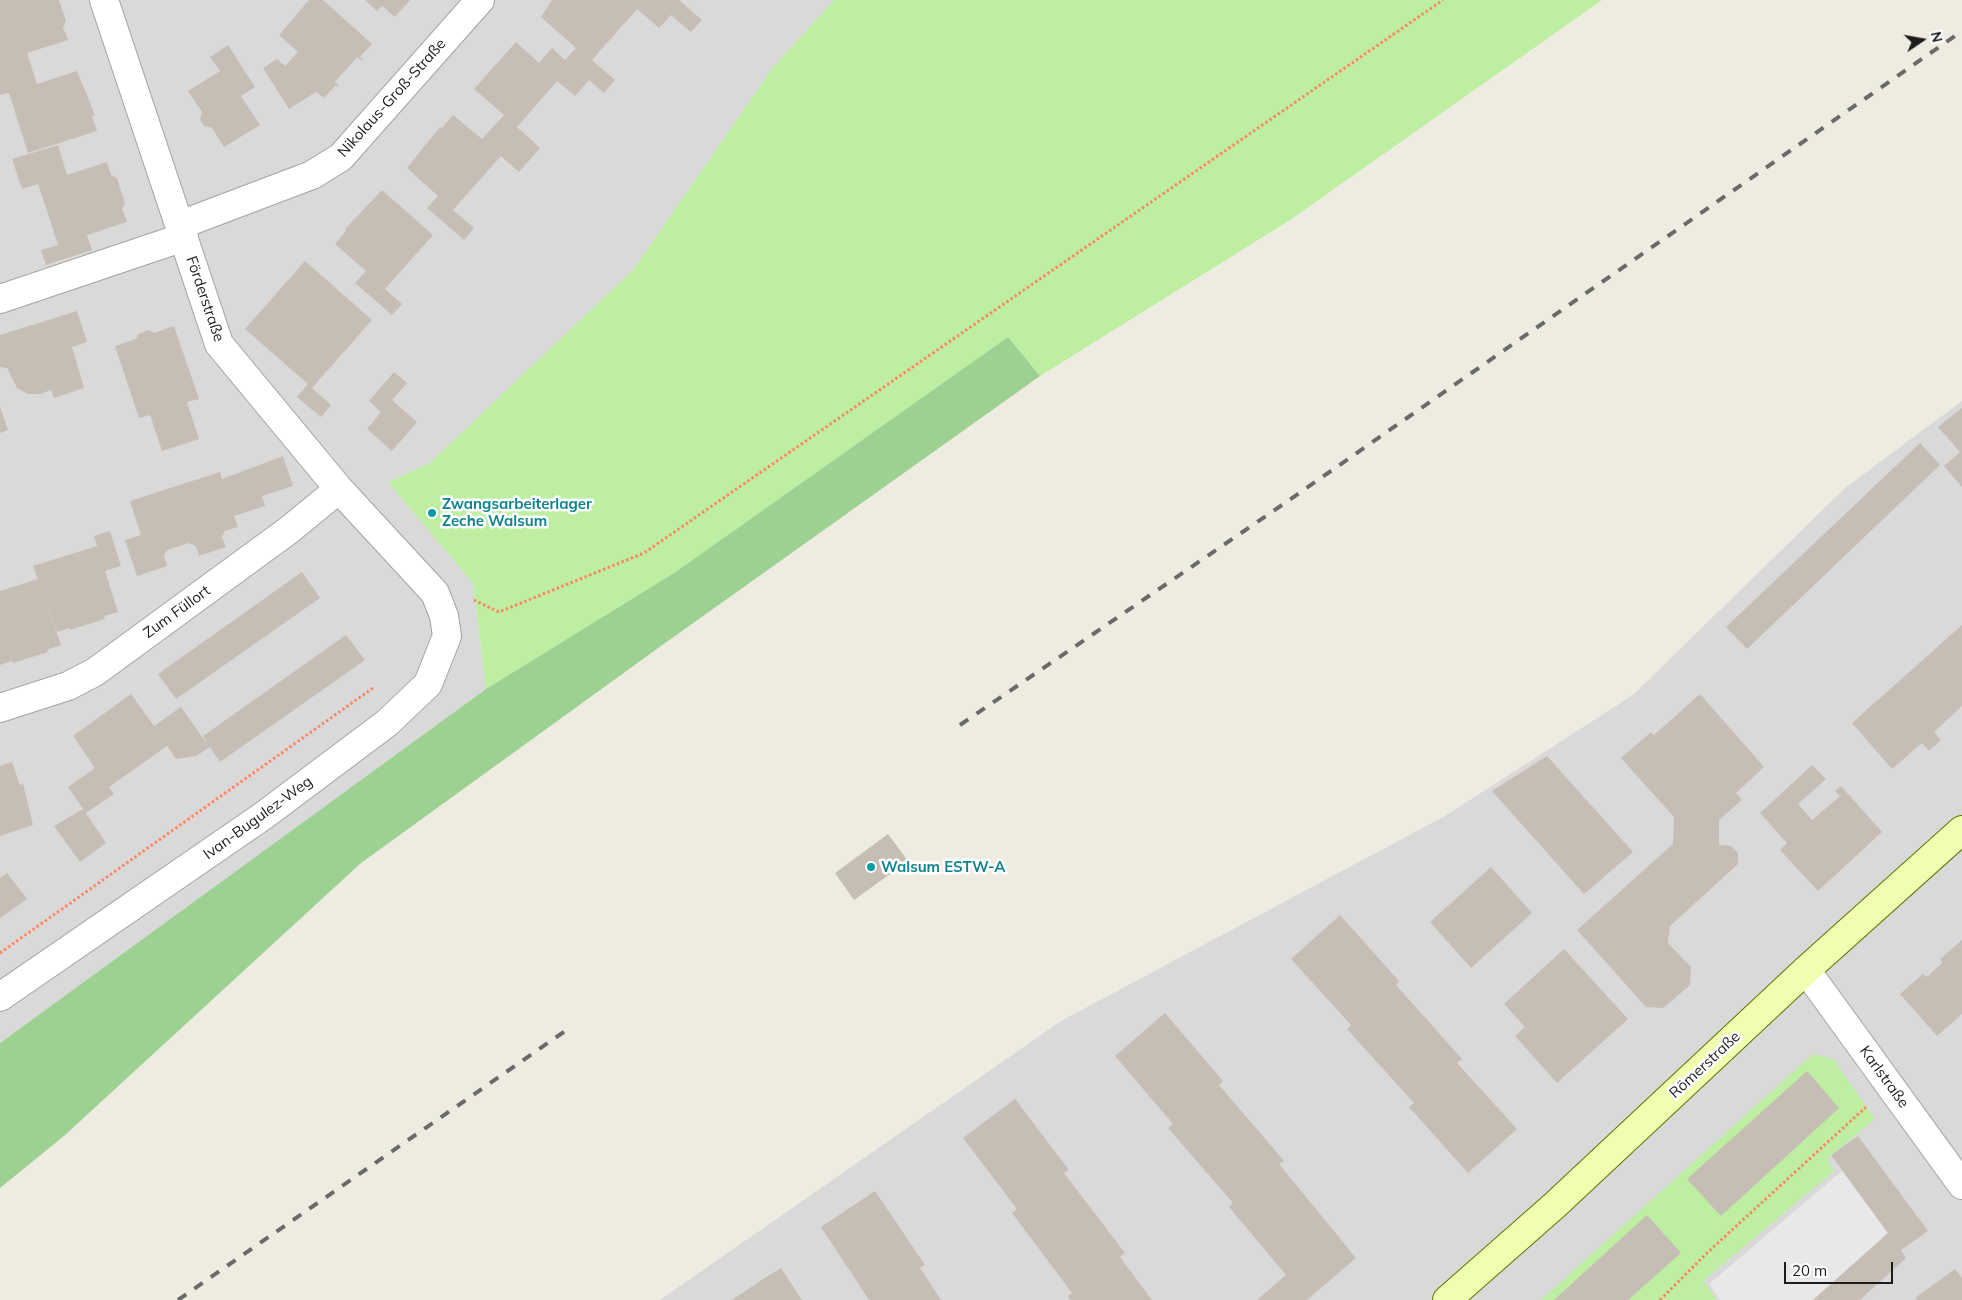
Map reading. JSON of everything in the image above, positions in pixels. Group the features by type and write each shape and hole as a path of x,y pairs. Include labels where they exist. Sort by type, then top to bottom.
{"main road":[{"name":"Römerstraße","path":"1447,1300 1556,1206 1806,970 1962,830"}],"street":[{"name":"Förderstraße","path":"104,0 219,344 339,490 440,604"},
{"name":"Nikolaus-Groß-Straße","path":"0,299 182,231 312,175 341,157 480,0"},
{"name":"Zum Füllort","path":"0,708 68,686 95,672 289,530 339,490"},
{"name":"Ivan-Bugulez-Weg","path":"0,997 263,816 388,723 428,684 447,636 440,604"},
{"name":"Karlstraße","path":"1806,970 1962,1185"}],"path":[{"path":"440,604 468,597 499,612 644,553 1443,0"},
{"path":"0,953 374,688"},
{"path":"1660,1300 1708,1252 1890,1086"}],"shaded area":[{"path":"0,0 834,0 771,70 634,269 430,463 388,482 473,583 486,689 0,1043"},
{"path":"1962,401 1962,1300 660,1300 1061,1021 1445,816 1633,695 1845,488"},
{"path":"1842,1171 1888,1233 1813,1300 1720,1300 1709,1284"}],"green space":[{"path":"834,0 1602,0 1290,220 1040,376 1008,337 674,573 486,689 473,583 388,482 430,463 634,269 771,70"},
{"path":"1008,337 1040,376 361,863 64,1136 0,1188 0,1043 486,689 674,573"},
{"path":"1813,1054 1833,1059 1875,1119 1827,1159 1834,1171 1703,1281 1717,1300 1541,1300"}],"building":[{"path":"0,0 59,0 66,21 63,27 68,40 27,53 37,84 77,71 95,115 92,116 97,131 28,153 9,93 0,95"},
{"path":"309,0 323,0 372,44 360,57 363,59 361,60 357,57 335,82 339,85 337,87 336,85 324,98 316,92 289,109 263,68 277,59 285,66 298,52 279,35"},
{"path":"365,0 410,0 395,17 382,6 377,11"},
{"path":"552,0 679,0 702,20 691,32 671,15 659,28 637,9 592,60 615,80 604,93 589,80 575,96 557,81 517,127 540,148 519,172 501,156 453,210 474,228 464,240 427,208 438,196 407,168 440,127 442,128 453,115 494,149 482,139 504,115 474,89 516,42 539,63 552,48 565,60 576,48 541,17"},
{"path":"228,45 255,87 241,96 260,125 224,147 212,128 204,126 200,119 202,112 188,91 220,71 210,57"},
{"path":"58,145 67,175 107,162 111,175 117,178 125,203 122,209 127,222 87,235 92,250 46,265 41,250 58,245 38,184 22,189 12,159"},
{"path":"382,190 433,235 385,289 402,304 392,315 355,283 366,271 335,244 346,231 345,229"},
{"path":"305,261 372,320 312,388 331,405 321,417 297,397 308,384 245,329"},
{"path":"77,311 87,342 72,347 84,388 54,398 51,390 40,394 28,394 17,388 7,368 0,367 0,335"},
{"path":"174,326 199,399 187,402 199,439 162,451 150,415 139,418 115,346 136,339 138,334 149,330 154,333"},
{"path":"394,372 407,383 392,400 417,422 392,451 367,429 381,412 369,401"},
{"path":"0,407 8,430 0,433"},
{"path":"1962,408 1962,487 1944,466 1960,452 1938,427"},
{"path":"1920,443 1940,465 1747,649 1726,627"},
{"path":"283,456 293,486 262,496 265,506 234,516 238,527 225,531 222,537 226,547 199,556 196,546 189,543 167,550 164,556 167,566 137,576 125,540 141,535 130,501 220,472 222,479"},
{"path":"110,531 121,566 105,571 118,612 104,616 105,619 57,632 33,566 97,546 94,536"},
{"path":"302,572 320,598 176,699 158,674"},
{"path":"38,579 61,645 47,650 48,652 0,665 0,591"},
{"path":"1962,625 1962,706 1934,732 1941,740 1929,751 1922,743 1892,769 1852,723"},
{"path":"346,635 365,660 220,762 210,747 196,756 176,759 167,746 109,787 114,794 86,813 68,787 95,768 73,736 131,694 154,726 181,707 207,744 203,736"},
{"path":"1700,694 1764,767 1736,793 1742,800 1719,820 1719,845 1731,846 1738,853 1738,864 1670,926 1668,943 1691,967 1690,985 1663,1008 1646,1007 1577,930 1673,844 1674,817 1621,758 1651,732 1654,735"},
{"path":"1547,756 1633,852 1584,894 1492,791"},
{"path":"12,762 20,785 23,784 33,825 0,836 0,766"},
{"path":"1812,765 1826,779 1798,804 1812,820 1840,796 1835,791 1841,786 1882,832 1818,891 1780,850 1787,843 1760,813"},
{"path":"83,809 106,843 80,862 54,826"},
{"name":"Walsum ESTW-A","path":"888,834 908,861 854,900 835,873"},
{"path":"1491,867 1532,913 1471,968 1430,922"},
{"path":"7,873 27,899 0,918 0,878"},
{"path":"1340,915 1399,981 1396,985 1462,1059 1457,1063 1517,1129 1468,1173 1409,1107 1414,1103 1347,1029 1351,1025 1291,959"},
{"path":"1962,940 1962,1014 1937,1036 1900,994 1923,974 1927,977 1942,963 1940,959"},
{"path":"1564,949 1628,1019 1557,1083 1515,1036 1525,1027 1504,1004"},
{"path":"1165,1013 1223,1081 1219,1085 1284,1161 1279,1164 1356,1258 1307,1300 1257,1300 1286,1275 1229,1207 1233,1203 1168,1128 1173,1124 1115,1056"},
{"path":"1807,1071 1839,1108 1721,1216 1687,1179"},
{"path":"1015,1099 1069,1170 1064,1173 1125,1253 1120,1257 1152,1300 1070,1300 1068,1296 1072,1293 1012,1213 1017,1209 963,1138"},
{"path":"1858,1136 1928,1231 1901,1250 1906,1258 1860,1300 1813,1300 1888,1233 1831,1155"},
{"path":"875,1191 925,1265 920,1268 941,1300 869,1300 821,1227"},
{"path":"1647,1215 1681,1253 1628,1300 1554,1300"},
{"path":"781,1268 802,1300 732,1300 763,1279"},
{"path":"1955,1269 1962,1278 1962,1300 1917,1300 1915,1298"}],"railway":[{"path":"960,725 1285,503 1962,31"},
{"path":"178,1300 568,1029"}],"place":[{"name":"Zwangsarbeiterlager Zeche Walsum","path":"432,513"},
{"name":"Walsum ESTW-A","path":"871,867"}]}
